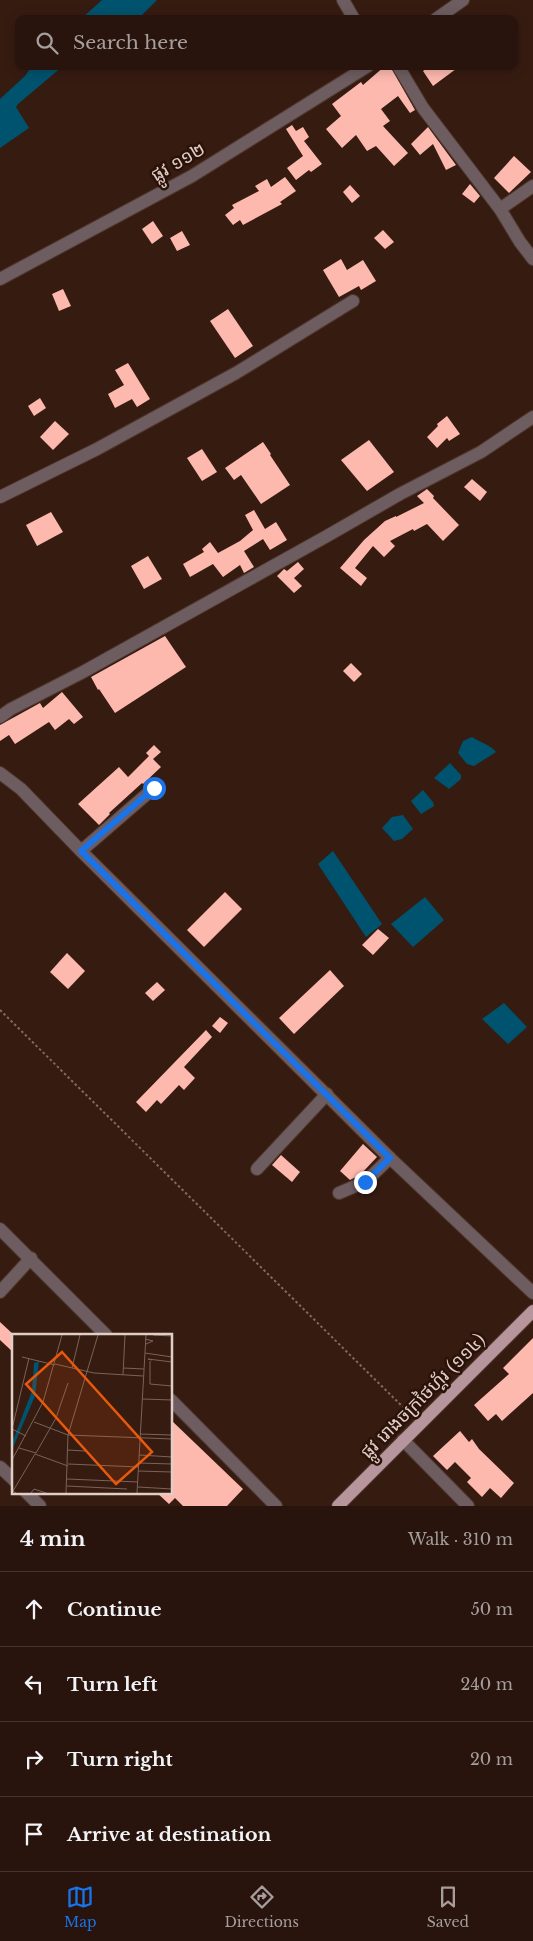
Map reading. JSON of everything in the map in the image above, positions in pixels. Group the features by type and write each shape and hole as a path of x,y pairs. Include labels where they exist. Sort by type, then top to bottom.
{"main road":[{"name":"ផ្លូវ រោងចក្រថៃហ្គ័រ (១១៤)","path":"345,1504 403,1440 533,1311"}],"street":[{"path":"343,0 352,15"},
{"path":"441,15 462,0"},
{"name":"ផ្លូវ ១១២","path":"0,279 192,176 362,70"},
{"path":"400,70 422,108 500,209 533,259"},
{"path":"500,209 533,186"},
{"path":"0,497 97,449 236,373 353,301"},
{"path":"0,717 11,709 83,672 400,494 481,452 533,417"},
{"path":"0,773 21,789 390,1158 533,1293"},
{"path":"81,851 154,788"},
{"path":"257,1169 327,1094"},
{"path":"339,1193 365,1182 390,1158"},
{"path":"0,1229 105,1334"},
{"path":"0,1292 31,1258"},
{"path":"172,1401 276,1506"},
{"path":"403,1440 468,1506"},
{"path":"0,1467 12,1478"},
{"path":"28,1494 40,1506"}],"path":[{"path":"0,1010 420,1424"}],"water":[{"path":"102,0 157,0 142,15 85,15"},
{"path":"29,70 58,70 18,104 16,107 29,128 0,148 0,99"},
{"path":"472,737 491,747 496,752 474,766 467,764 458,753 463,741"},
{"path":"450,763 461,775 461,779 449,789 434,778"},
{"path":"423,790 434,806 421,814 411,801"},
{"path":"403,815 413,829 402,839 394,841 382,828 392,817"},
{"path":"333,851 382,924 366,937 318,864"},
{"path":"425,897 444,920 413,947 391,924"},
{"path":"504,1003 527,1027 508,1044 482,1019"}],"building":[{"path":"380,70 392,70 415,110 410,113 398,96 381,109 390,121 383,126 408,153 394,166 376,146 367,151 356,135 342,148 326,129 341,116 332,104 361,82 363,85"},
{"path":"424,70 455,70 433,86 423,71"},
{"path":"292,125 296,131 303,127 309,137 304,141 322,164 311,172 309,170 296,180 287,168 303,156 286,129"},
{"path":"428,127 456,165 446,170 433,144 420,155 411,144"},
{"path":"514,156 531,172 509,193 494,178"},
{"path":"285,177 296,191 280,202 282,204 243,225 240,220 233,225 225,215 234,208 232,205 259,191 255,186 267,179 271,187"},
{"path":"470,184 480,196 474,203 462,194"},
{"path":"350,185 360,196 352,203 343,192"},
{"path":"153,221 163,236 152,244 142,229"},
{"path":"383,230 394,242 385,249 374,238"},
{"path":"182,231 190,245 177,251 170,238"},
{"path":"341,259 347,270 363,260 376,281 361,290 359,286 339,297 323,270"},
{"path":"63,289 71,306 59,311 52,294"},
{"path":"228,309 253,346 235,358 210,321"},
{"path":"128,363 150,399 137,407 132,399 115,408 108,394 124,385 115,370"},
{"path":"40,398 46,408 34,416 28,406"},
{"path":"447,416 460,434 449,441 447,438 437,448 427,437 438,426 437,424"},
{"path":"55,421 69,434 53,450 40,437"},
{"path":"369,440 394,472 367,491 341,460"},
{"path":"263,442 290,485 261,504 241,475 234,480 225,468"},
{"path":"202,449 217,472 202,481 187,458"},
{"path":"472,479 487,492 480,501 464,487"},
{"path":"427,489 459,525 443,541 427,524 390,541 395,546 384,557 373,546 355,568 367,578 361,586 340,568 364,540 385,521 424,503 417,496"},
{"path":"254,510 265,529 276,522 287,540 270,550 263,539 244,551 254,567 244,573 240,565 223,577 213,564 190,577 183,564 204,552 202,549 210,542 218,553 240,541 253,530 245,515"},
{"path":"51,512 63,532 37,546 26,525"},
{"path":"148,556 162,579 144,589 131,566"},
{"path":"298,562 304,569 294,578 302,586 294,593 277,576 284,569 287,571"},
{"path":"165,636 186,667 115,713 91,677"},
{"path":"351,663 362,674 354,682 343,671"},
{"path":"62,692 83,717 74,724 69,719 55,730 49,722 15,744 9,735 0,741 0,725 40,703 43,708"},
{"path":"154,745 161,752 153,759 161,767 109,813 99,825 78,804 119,767 128,777 149,756 146,753"},
{"path":"225,892 242,909 204,947 187,930"},
{"path":"378,929 389,938 373,955 362,945"},
{"path":"67,953 85,971 68,989 50,972"},
{"path":"330,970 344,986 294,1034 279,1018"},
{"path":"157,982 165,990 153,1001 145,993"},
{"path":"220,1017 228,1023 220,1033 212,1026"},
{"path":"206,1030 212,1037 184,1067 195,1078 184,1090 179,1085 161,1104 157,1100 146,1112 136,1102"},
{"path":"363,1144 377,1157 360,1175 350,1180 340,1171"},
{"path":"281,1155 300,1172 292,1182 272,1165"},
{"path":"0,1322 13,1334 12,1351 0,1340"},
{"path":"533,1338 533,1393 502,1421 496,1414 488,1421 474,1405 509,1374 503,1368"},
{"path":"172,1421 243,1489 227,1506 183,1506 175,1498 169,1504 158,1494 172,1494"},
{"path":"460,1431 469,1442 472,1439 479,1449 514,1483 501,1498 490,1488 482,1497 467,1482 471,1478 455,1462 447,1470 433,1456"}],"route":[{"path":"154,788 81,851 390,1158 365,1182"}]}
